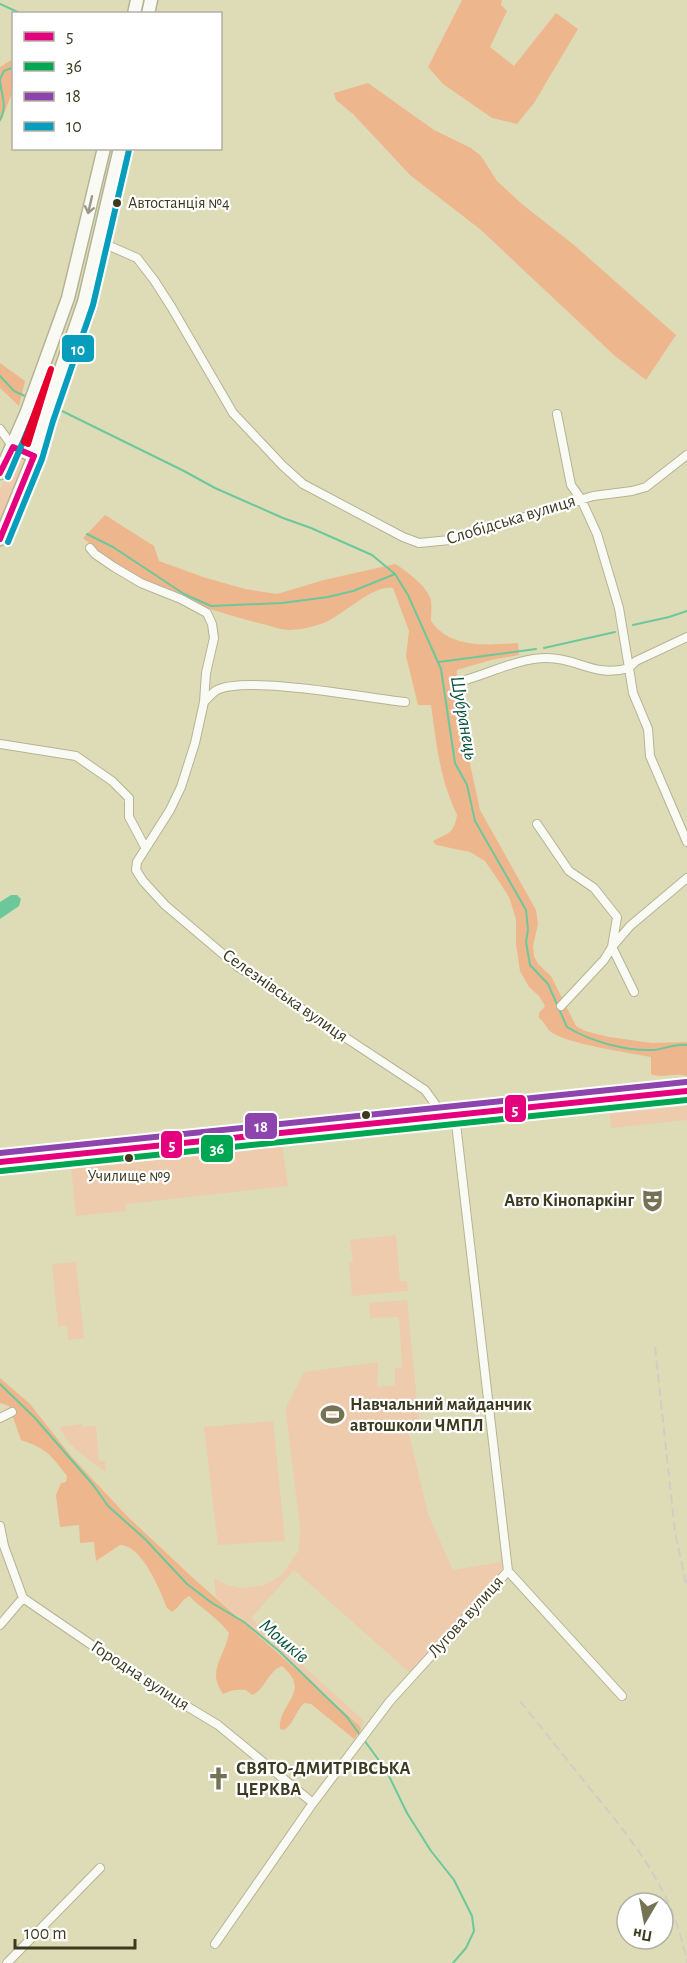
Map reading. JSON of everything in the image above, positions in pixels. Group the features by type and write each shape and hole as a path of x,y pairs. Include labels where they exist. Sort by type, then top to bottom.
{"highway":[{"path":"0,1162 687,1091"}],"main road":[{"path":"0,473 26,414 68,298 104,150"},
{"path":"0,539 34,456 44,418 84,302 120,150"},
{"path":"68,298 84,302"},
{"path":"13,447 34,456"}],"street":[{"name":"Слобідська вулиця","path":"98,241 137,258 172,308 233,413 303,484 418,543 459,537 581,499 646,487 687,455"},
{"path":"557,414 571,485 581,499 597,534 619,608 633,693 648,729 650,756 687,842"},
{"path":"0,429 13,447"},
{"name":"Селезнівська вулиця","path":"90,548 95,554 141,583 181,599 207,613 213,624 214,638 206,673 204,702 195,743 181,788 170,810 136,862 136,870 165,905 237,966 425,1090 449,1115"},
{"path":"458,682 538,658 560,660 604,672 616,672 629,668 636,661 687,637"},
{"path":"204,702 217,690 242,684 405,702"},
{"path":"0,744 76,756 112,781 129,798 129,817 145,847"},
{"path":"537,824 569,871 594,888 617,917 612,947 634,992"},
{"path":"561,1006 604,960 630,926 687,878"},
{"name":"Лугова вулиця","path":"215,1944 314,1803 390,1701 508,1571 449,1115"},
{"path":"0,1418 12,1412"},
{"path":"0,1526 4,1546 23,1598 0,1625"},
{"path":"508,1571 621,1696"},
{"name":"Городна вулиця","path":"23,1598 140,1678 218,1725 314,1803"},
{"path":"7,1963 100,1868"}],"shaded area":[{"path":"462,0 502,0 501,5 507,11 490,47 514,66 556,13 578,29 534,103 517,124 492,118 443,84 428,67"},
{"path":"12,60 12,93 0,123 0,67"},
{"path":"368,83 434,130 471,148 481,156 497,181 522,204 574,245 676,335 646,380 615,356 481,230 410,175 353,114 336,100 334,93"},
{"path":"0,363 25,381 19,406 0,388"},
{"path":"17,456 26,459 27,465 0,534 0,491 13,459"},
{"path":"105,515 154,546 159,561 245,589 277,594 324,580 395,564 411,575 430,596 431,621 448,637 470,643 518,643 519,655 457,670 455,695 480,810 536,910 538,924 533,946 534,956 538,964 551,976 576,1026 585,1031 609,1037 652,1043 687,1042 687,1076 651,1074 651,1057 599,1048 570,1040 551,1032 539,1018 539,1013 545,1006 539,996 529,987 520,971 516,944 516,919 509,897 485,861 470,852 436,845 433,841 450,832 457,815 442,774 431,705 418,705 406,656 409,631 393,588 376,591 321,624 289,630 279,629 189,601 153,585 114,563 83,538"},
{"path":"11,895 17,895 21,899 19,906 0,919 0,902"},
{"path":"687,1106 687,1120 611,1128 610,1114"},
{"path":"282,1145 288,1186 126,1204 126,1211 76,1216 71,1166"},
{"path":"396,1235 400,1281 407,1281 408,1291 352,1296 349,1262 353,1262 350,1240"},
{"path":"76,1262 84,1338 68,1340 67,1326 58,1326 52,1264"},
{"path":"407,1300 419,1420 406,1422 428,1514 453,1570 502,1562 502,1573 410,1673 294,1570 251,1618 364,1721 361,1730 360,1725 216,1597 214,1578 227,1585 243,1588 265,1585 282,1575 299,1550 300,1527 286,1413 287,1405 304,1372 378,1362 377,1387 395,1385 395,1368 402,1367 399,1317 370,1318 369,1303"},
{"path":"0,1378 30,1404 71,1456 126,1515 192,1577 360,1726 361,1730 354,1739 311,1704 304,1703 288,1727 284,1730 280,1729 280,1720 294,1691 291,1675 282,1666 277,1668 252,1695 246,1690 234,1690 223,1694 218,1685 216,1670 229,1633 189,1596 172,1612 167,1608 149,1570 136,1552 120,1545 96,1561 94,1542 80,1543 79,1525 60,1527 56,1495 61,1483 66,1482 67,1476 48,1454 37,1446 21,1440 9,1406 0,1403"},
{"path":"273,1421 285,1541 218,1545 204,1427"},
{"path":"82,1424 82,1427 96,1426 99,1461 105,1461 106,1471 70,1445 60,1429"}],"waterway":[{"name":"Шубранець","path":"0,4 18,12"},
{"name":"Шубранець","path":"0,79 4,71 12,68"},
{"name":"Шубранець","path":"0,80 4,105 0,120"},
{"name":"Шубранець","path":"0,376 14,391 25,396"},
{"name":"Шубранець","path":"62,411 215,488 372,555 395,574 408,595 441,669 455,763 467,785 475,821 526,910 528,930 526,942 530,965 548,984 567,1027 598,1041 632,1049 654,1050 687,1045"},
{"path":"87,534 113,547 184,594 211,606 282,603 328,597 353,591 395,574"},
{"path":"633,625 687,611"},
{"path":"544,648 615,632"},
{"path":"439,662 536,649"},
{"name":"Мошків","path":"0,1384 35,1418 94,1486 108,1506 145,1539 187,1584 212,1603 244,1622 279,1651 347,1717 360,1735"},
{"name":"Мошків","path":"364,1740 386,1770 407,1813 431,1851 454,1880 472,1916 474,1931 466,1948 453,1963"}],"railway":[{"path":"655,1347 675,1532 687,1588"},
{"path":"520,1701 624,1831 651,1870 673,1913 687,1962"}],"transit line":[{"name":"10","path":"8,542 42,459 93,305 129,150"},
{"path":"51,369 28,444 24,442 51,369"},
{"name":"10","path":"8,477 37,409"},
{"name":"5","path":"0,473 13,447 34,456 0,539"},
{"name":"18","path":"0,1153 686,1082"},
{"name":"5","path":"0,1162 687,1091"},
{"name":"36","path":"1,1171 687,1100"}],"place":[{"name":"Автостанція №4","path":"117,203"},
{"name":"Училище №9","path":"129,1158"},
{"name":"Авто Кінопаркінг","path":"652,1201"},
{"name":"Навчальний майданчик автошколи ЧМПЛ","path":"332,1415"},
{"name":"СВЯТО-ДМИТРІВСЬКА ЦЕРКВА","path":"218,1779"}]}
